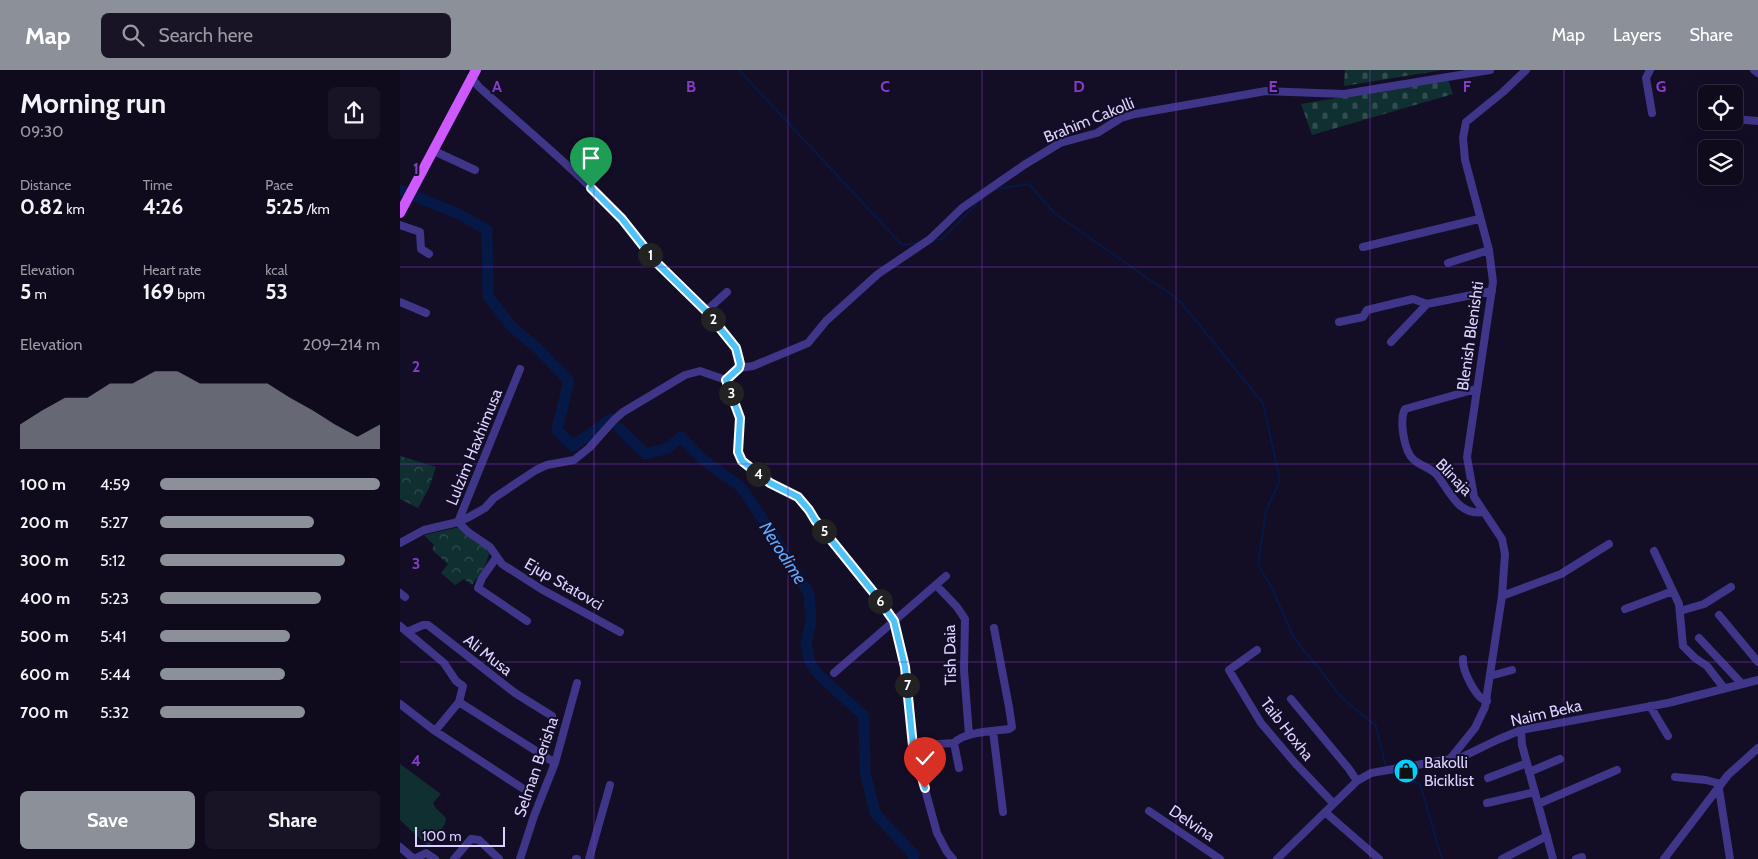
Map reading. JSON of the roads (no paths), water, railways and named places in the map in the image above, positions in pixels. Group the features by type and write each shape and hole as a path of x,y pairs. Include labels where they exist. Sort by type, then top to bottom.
{"main road":[{"path":"403,209 473,74"}],"street":[{"name":"Brahim Cakolli","path":"739,368 753,366 808,343 826,321 878,274 930,239 962,208 1060,143 1097,133 1121,118 1266,91 1344,94 1490,70"},
{"name":"Blenish Blenishti","path":"1450,759 1475,728 1487,701 1502,596 1505,554 1502,539 1474,497 1467,457 1493,282 1489,250 1479,219 1465,160 1463,138 1466,122 1503,92 1524,70"},
{"path":"1650,70 1646,78 1652,113"},
{"path":"1754,70 1758,73"},
{"path":"473,74 479,87 567,164 622,219 656,262 706,311 736,348 740,358 739,368 726,380 740,418 738,452 742,461 770,483 798,497 894,621 905,667 913,746 937,833 953,859"},
{"path":"1743,120 1758,121"},
{"path":"434,151 475,170"},
{"path":"1363,247 1479,219"},
{"path":"400,225 420,232 421,249 429,254"},
{"path":"1448,263 1489,250"},
{"path":"1339,322 1363,317 1367,310 1413,299 1426,304 1492,291"},
{"path":"706,311 727,292"},
{"path":"400,302 426,312"},
{"path":"1392,342 1426,304"},
{"name":"Lulzim Haxhimusa","path":"458,522 520,369"},
{"name":"Lulzim Haxhimusa","path":"458,522 485,508 494,498 536,470 547,465 574,460 589,448 623,412 685,375 700,371 726,380"},
{"name":"Blinaja","path":"1476,389 1405,409 1402,415 1404,441 1412,459 1433,472 1443,482 1460,507 1479,513 1483,512"},
{"path":"400,543 424,530 458,522"},
{"name":"Ejup Statovci","path":"458,522 490,547 502,564 620,632"},
{"path":"1502,596 1561,574 1609,544"},
{"path":"1654,551 1679,604 1683,646 1706,666 1724,688"},
{"path":"496,558 482,578 478,588 528,621"},
{"path":"834,672 946,576"},
{"name":"Tish Daia","path":"936,585 957,607 965,619 964,694 969,735"},
{"path":"1680,611 1704,604 1731,587"},
{"path":"1625,609 1673,591"},
{"path":"1719,615 1758,662"},
{"name":"Ali Musa","path":"407,632 423,625 428,625 515,693 552,716"},
{"path":"400,626 444,663 456,681 463,686 459,702 436,731"},
{"path":"915,754 938,744 954,743 956,740 969,735 1010,729 1012,724 994,628"},
{"path":"1699,638 1742,684"},
{"name":"Taib Hoxha","path":"1257,650 1229,670 1261,723 1295,763 1334,803"},
{"path":"1463,659 1463,669 1478,696 1482,700 1487,701"},
{"path":"1490,676 1512,670"},
{"name":"Naim Beka","path":"1277,859 1357,781 1372,773 1458,759 1521,730 1668,703 1758,681"},
{"name":"Selman Berisha","path":"520,859 534,816 555,763 577,683"},
{"path":"1291,699 1357,781"},
{"path":"459,702 555,763"},
{"path":"400,704 436,731 522,788"},
{"path":"1650,706 1668,736"},
{"path":"1521,730 1522,745 1553,859"},
{"path":"993,731 1004,812"},
{"path":"954,743 959,768"},
{"path":"1664,859 1728,775 1758,748"},
{"path":"1488,778 1560,759"},
{"path":"1538,804 1617,770"},
{"path":"1675,776 1706,780 1720,786"},
{"path":"589,859 610,784"},
{"path":"1720,786 1730,859"},
{"path":"1487,803 1535,792"},
{"name":"Delvina","path":"1149,811 1220,859"},
{"path":"1325,812 1379,859"},
{"path":"1502,859 1547,836"},
{"path":"454,859 471,839 479,840 499,859"},
{"path":"400,847 414,859 426,853 435,859"}],"waterway":[{"path":"739,70 902,245 919,243"},
{"path":"995,189 1029,184 1054,213 1179,300 1263,403 1280,480 1266,511 1258,565 1271,586 1294,638 1345,701 1376,726 1386,767"},
{"name":"Nerodime","path":"400,190 459,214 487,230 488,296 512,327 535,346 569,381 557,430 573,446 611,419"},
{"path":"933,240 942,239 984,197"},
{"name":"Nerodime","path":"619,428 646,454 668,448 681,437 702,459 741,487 809,594 811,621 806,644 810,663 820,676 864,716 865,772 875,813 914,855 913,859"},
{"path":"1389,771 1420,784 1442,859"}],"place":[{"name":"Bakolli Biciklist","path":"1406,771"}]}
